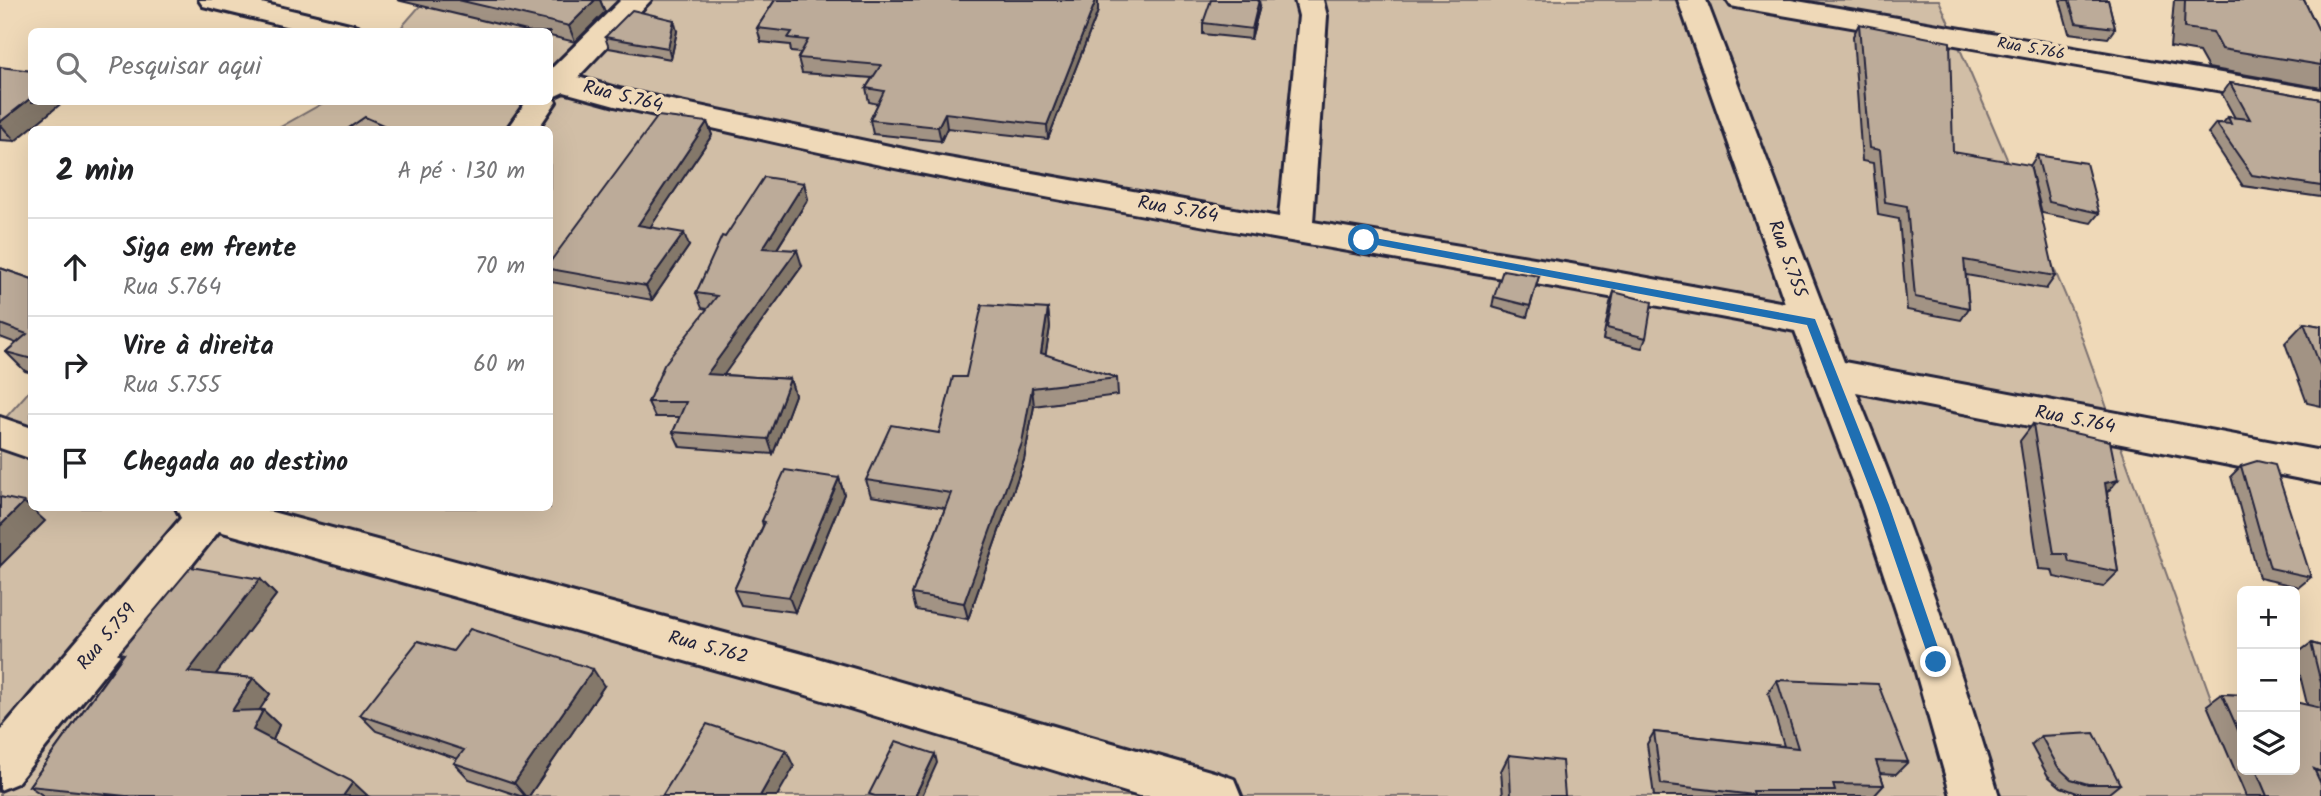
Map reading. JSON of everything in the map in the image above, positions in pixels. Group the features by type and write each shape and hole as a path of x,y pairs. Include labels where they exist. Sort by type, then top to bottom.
{"street":[{"path":"213,0 331,28"},
{"path":"553,83 637,0"},
{"path":"1295,231 1313,16 1309,0"},
{"name":"Rua 5.755","path":"1692,0 1829,373 1887,518 1936,662 1975,796"},
{"name":"Rua 5.766","path":"1741,0 2321,99"},
{"name":"Rua 5.764","path":"553,88 615,97 937,166 1295,231 1557,273 1811,321"},
{"path":"525,126 538,105"},
{"name":"Rua 5.764","path":"1829,373 2321,467"},
{"path":"0,432 28,442"},
{"name":"Rua 5.759","path":"0,767 205,511"},
{"name":"Rua 5.762","path":"214,511 803,674 1217,796"}],"shaded area":[{"path":"425,0 1939,0 2073,313 2246,796 0,796 0,424 28,392 28,511 553,511 553,126 282,126 320,105 553,105 553,28 401,28"}],"building":[{"path":"458,0 595,0 569,26"},
{"path":"775,0 1096,0 1047,125 945,113 938,127 870,120 884,91 866,88 881,65 798,58 808,40 788,38 792,32 757,28"},
{"path":"1211,0 1259,0 1252,29 1203,23"},
{"path":"2069,0 2108,0 2115,28 2076,23"},
{"path":"2185,0 2304,0 2321,35 2321,65 2222,49 2213,32 2184,28"},
{"path":"632,10 674,20 668,48 605,37"},
{"path":"1859,24 1950,42 1953,152 2030,165 2055,276 1964,260 1969,308 1915,297 1907,206 1885,202 1880,150 1869,148"},
{"path":"0,67 28,70 28,100 0,122"},
{"path":"2230,83 2321,99 2321,186 2252,175 2216,123 2231,124 2228,117 2250,119"},
{"path":"658,116 707,122 638,225 684,233 646,286 553,270 553,258"},
{"path":"365,117 385,126 352,126"},
{"path":"2037,155 2086,163 2099,213 2049,202"},
{"path":"764,177 804,183 763,248 797,250 707,374 790,379 768,439 673,432 686,402 648,402 664,365 717,296 696,293 722,236 725,237"},
{"path":"0,268 28,278 28,358 6,352 27,334 0,324"},
{"path":"1503,270 1539,276 1530,306 1494,297"},
{"path":"1614,292 1652,302 1646,338 1607,328"},
{"path":"982,305 1048,309 1041,353 1117,378 1032,388 1022,443 964,603 912,594 951,493 866,480 891,425 939,433 953,377 966,377"},
{"path":"2304,323 2321,326 2321,368"},
{"path":"2033,424 2110,441 2118,480 2105,483 2118,572 2069,562 2067,554 2054,554"},
{"path":"2257,461 2275,465 2311,577 2270,568 2241,466"},
{"path":"785,470 839,478 789,597 734,590 765,522 762,521"},
{"path":"0,497 24,502 0,526"},
{"path":"191,567 260,579 188,672 253,678 232,711 263,710 253,730 353,782 343,796 126,796 29,786 124,654 119,653"},
{"path":"470,629 593,669 514,783 454,763 464,750 360,715 418,641 453,651"},
{"path":"2311,643 2321,646 2321,683"},
{"path":"1777,680 1878,684 1908,762 1876,761 1884,785 1833,784 1835,791 1753,791 1754,795 1661,784 1654,732 1798,748"},
{"path":"2222,694 2237,695 2237,728"},
{"path":"2300,703 2321,708 2321,772 2314,769 2321,784 2321,796 2267,796 2258,775 2300,775"},
{"path":"707,724 786,750 760,796 662,796"},
{"path":"2094,733 2120,784 2088,784 2071,779 2058,767 2041,736"},
{"path":"896,741 935,754 915,796 869,794"},
{"path":"1509,755 1562,761 1565,796 1511,796"}],"route":[{"path":"1364,240 1811,321 1882,505 1936,662"}]}
